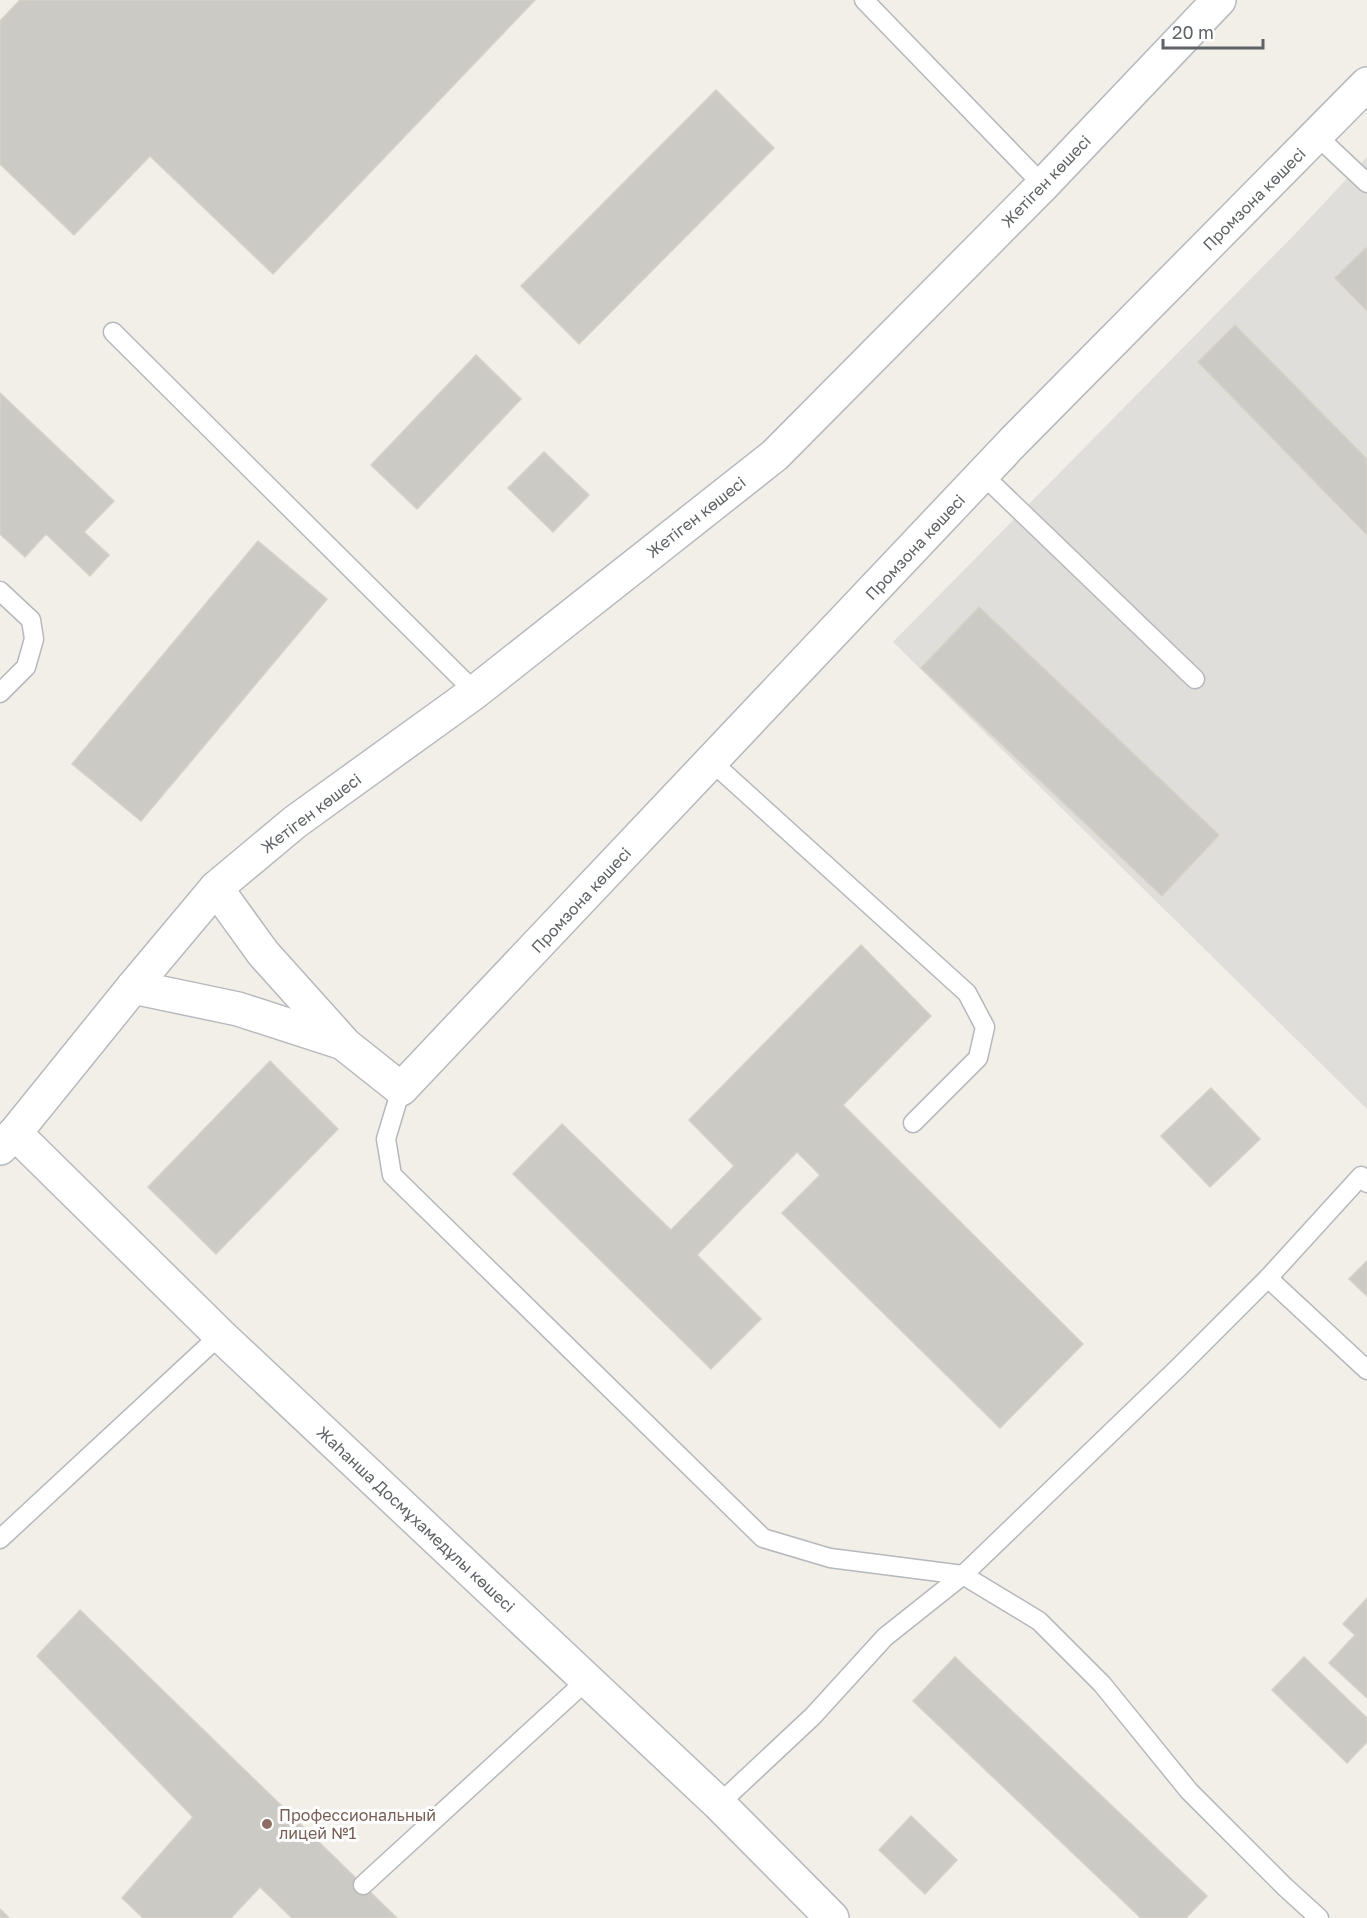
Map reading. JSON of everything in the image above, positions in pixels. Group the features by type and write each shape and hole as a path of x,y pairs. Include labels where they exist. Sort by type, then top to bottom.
{"street":[{"name":"Жетіген көшесі","path":"5,1133 216,888 295,822 476,692 776,455 1043,185 1220,0"},
{"name":"Промзона көшесі","path":"401,1089 1013,442 1367,84"},
{"path":"216,888 263,953 343,1043 401,1089"},
{"path":"133,987 238,1009 343,1043"},
{"name":"Жаһанша Досмұхамедұлы көшесі","path":"5,1133 719,1804 832,1918"}],"lane":[{"path":"864,0 1043,185"},
{"path":"1317,136 1367,183"},
{"path":"113,332 476,692"},
{"path":"982,475 1195,678"},
{"path":"0,591 30,620 34,639 26,667 0,693"},
{"path":"712,762 967,993 985,1026 978,1058 914,1124"},
{"path":"401,1089 386,1139 392,1175 763,1538 830,1558 963,1575 1039,1621 1102,1684 1189,1791 1319,1918"},
{"path":"719,1804 813,1716 885,1638 963,1575 1170,1377 1268,1278 1360,1176 1367,1182"},
{"path":"1268,1278 1367,1370"},
{"path":"0,1539 220,1335"},
{"path":"363,1885 587,1680"}],"shaded area":[{"path":"1367,157 1367,1109 893,642 1296,233"}],"building":[{"path":"20,0 535,0 273,274 150,156 74,235 0,164 0,21"},
{"path":"716,90 774,148 579,344 521,286"},
{"path":"1367,249 1367,311 1335,278"},
{"path":"1235,325 1367,459 1367,535 1198,362"},
{"path":"476,355 521,399 417,509 371,465"},
{"path":"0,393 114,501 84,532 109,555 90,576 46,534 25,557 0,534"},
{"path":"544,452 589,495 553,532 508,488"},
{"path":"258,541 327,599 141,821 72,764"},
{"path":"979,607 1219,835 1162,896 921,668"},
{"path":"861,945 931,1016 843,1105 1083,1344 1000,1428 782,1213 820,1175 797,1152 697,1255 761,1319 711,1369 513,1174 562,1124 671,1230 734,1166 689,1120"},
{"path":"270,1061 338,1129 216,1254 148,1187"},
{"path":"1211,1088 1260,1139 1210,1187 1161,1136"},
{"path":"1367,1261 1367,1296 1349,1279"},
{"path":"1367,1598 1367,1698 1329,1663 1355,1635 1343,1624"},
{"path":"80,1610 397,1918 292,1918 260,1887 231,1918 143,1918 122,1898 193,1817 37,1656"},
{"path":"955,1657 1207,1896 1186,1918 1141,1918 913,1701"},
{"path":"1304,1657 1367,1718 1367,1742 1347,1763 1272,1690"},
{"path":"911,1816 957,1860 925,1894 879,1850"},
{"path":"0,1909 9,1918 0,1918"}],"place":[{"name":"Профессиональный лицей №1","path":"267,1824"}]}
